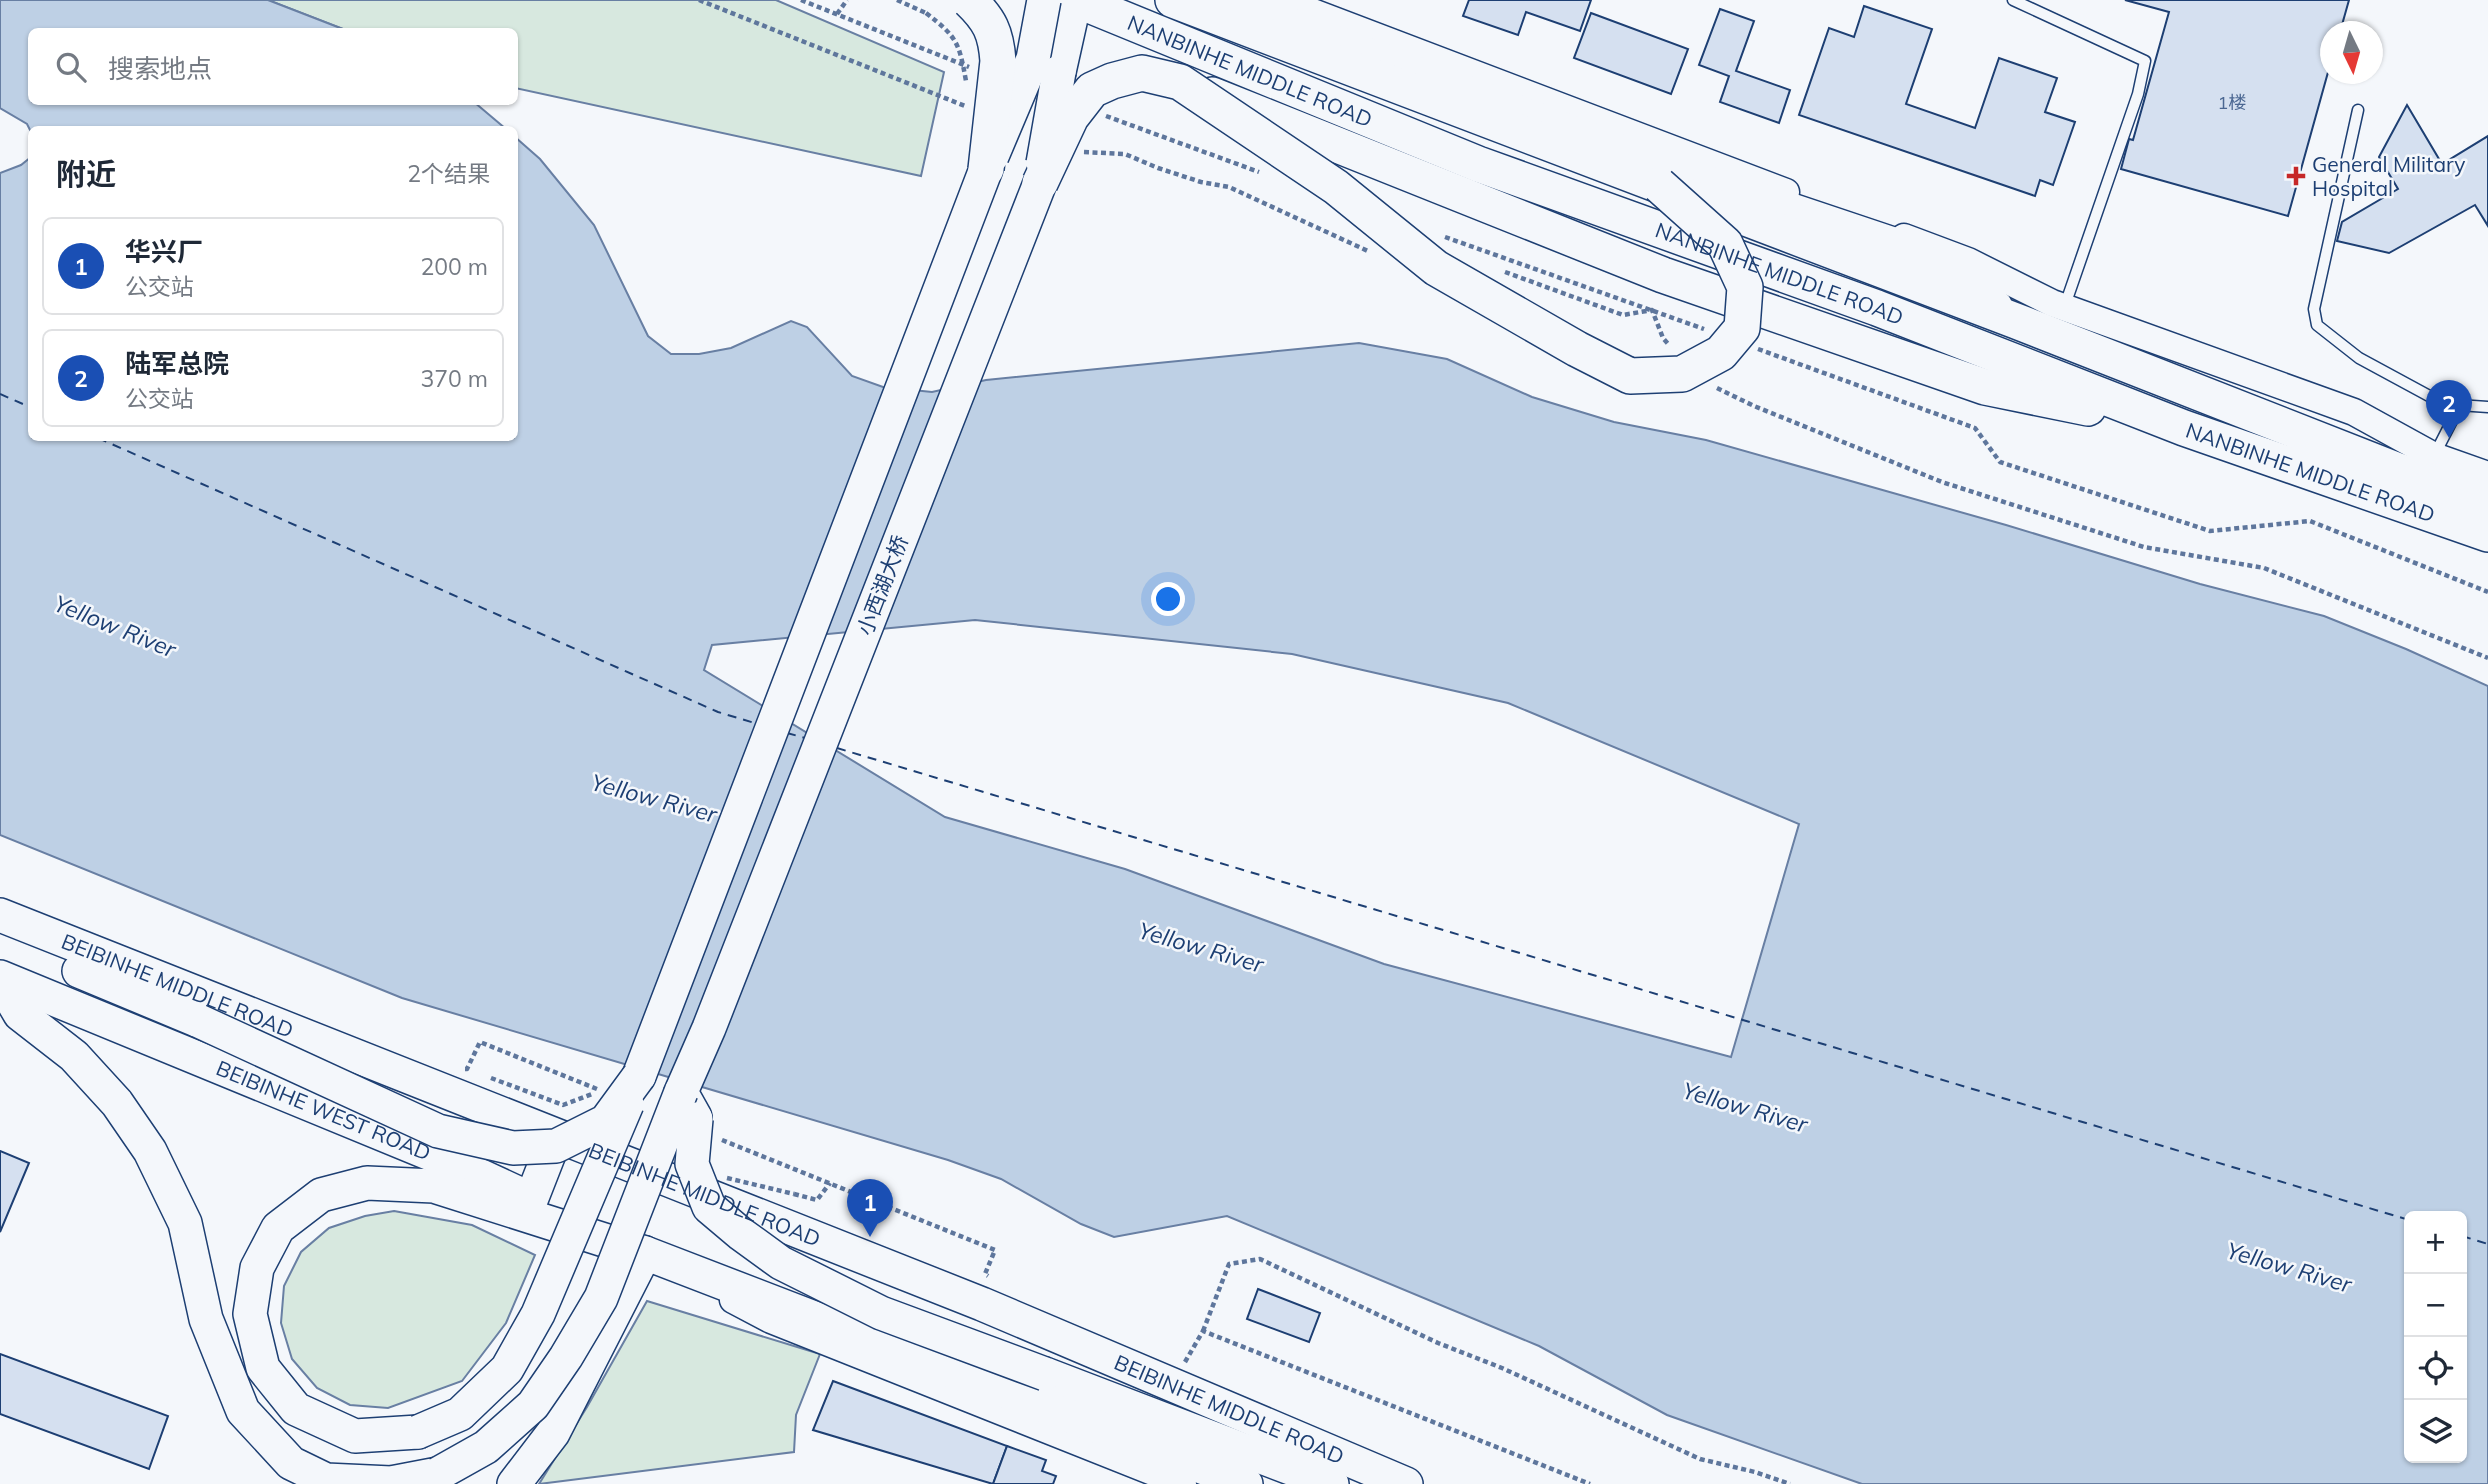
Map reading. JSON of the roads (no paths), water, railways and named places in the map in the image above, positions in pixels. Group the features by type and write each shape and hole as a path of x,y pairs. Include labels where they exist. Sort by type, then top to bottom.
{"highway":[{"path":"969,0 986,17 997,44 998,61 985,111 986,169"},
{"name":"NANBINHE MIDDLE ROAD","path":"1076,0 1478,164 1878,308 2184,428 2488,534"},
{"name":"NANBINHE MIDDLE ROAD","path":"1173,0 1662,177 2016,321 2396,470 2488,501"},
{"path":"1040,183 1071,117 1092,90 1142,73 1180,82 1663,275 1985,387 2184,428"},
{"path":"1180,82 1336,187 1436,268 1577,349 1630,376 1682,374 1721,354 1742,328 1745,288 1725,244 1662,177"}],"main road":[{"path":"1044,0 1033,60 986,169 639,1076 538,1314 507,1369 460,1415 418,1432 355,1436 296,1409 263,1368 250,1314 257,1268 278,1228 321,1195 367,1183 434,1186 645,1253 1246,1484"},
{"name":"小西湖大桥","path":"0,978 20,1014 74,1056 117,1103 150,1150 185,1223 206,1319 243,1411 291,1463 326,1480 391,1483 438,1474 486,1447 533,1405 566,1357 600,1298 1040,183 1059,72 1076,0"},
{"path":"1234,0 1662,177"},
{"name":"BEIBINHE MIDDLE ROAD","path":"0,915 982,1304 1406,1484"},
{"path":"0,938 200,1021 438,1131 513,1148 556,1146 606,1121 639,1076"},
{"name":"BEIBINHE WEST ROAD","path":"0,978 455,1164 645,1253"},
{"path":"681,1092 696,1119 692,1164 709,1207 781,1263 881,1313 1332,1484"},
{"path":"531,1200 556,1136"},
{"path":"514,1484 553,1433 645,1253"}],"street":[{"path":"1280,0 1968,261 2064,308 2354,412 2434,456 2488,475"},
{"path":"645,1253 771,1320 1183,1484"}],"lane":[{"path":"2013,0 2145,61 2137,94 2064,308"},
{"path":"2358,110 2314,309 2317,325 2359,358 2444,404 2488,407"},
{"path":"2434,456 2460,405"}],"water":[{"path":"0,0 268,0 340,28 28,28 28,105 478,105 502,126 28,126 0,108"},
{"name":"Yellow River","path":"518,140 540,159 594,225 648,336 671,354 699,354 731,348 791,321 807,327 852,376 883,387 932,392 986,380 1359,343 1447,359 1532,397 1614,422 1706,440 2006,525 2200,584 2324,616 2488,686 2488,1484 1862,1484 1667,1415 1539,1346 1227,1216 1114,1237 1081,1224 1001,1179 948,1160 402,998 0,835 0,173 28,159 28,441 518,441","holes":["975,620 1292,654 1508,703 1799,824 1731,1057 1384,964 1125,869 945,817 704,670 712,645"]}],"place":[{"name":"General Military Hospital","path":"2296,176"},
{"name":"陆军总院","path":"2449,438"},
{"name":"华兴厂","path":"870,1237"}]}
